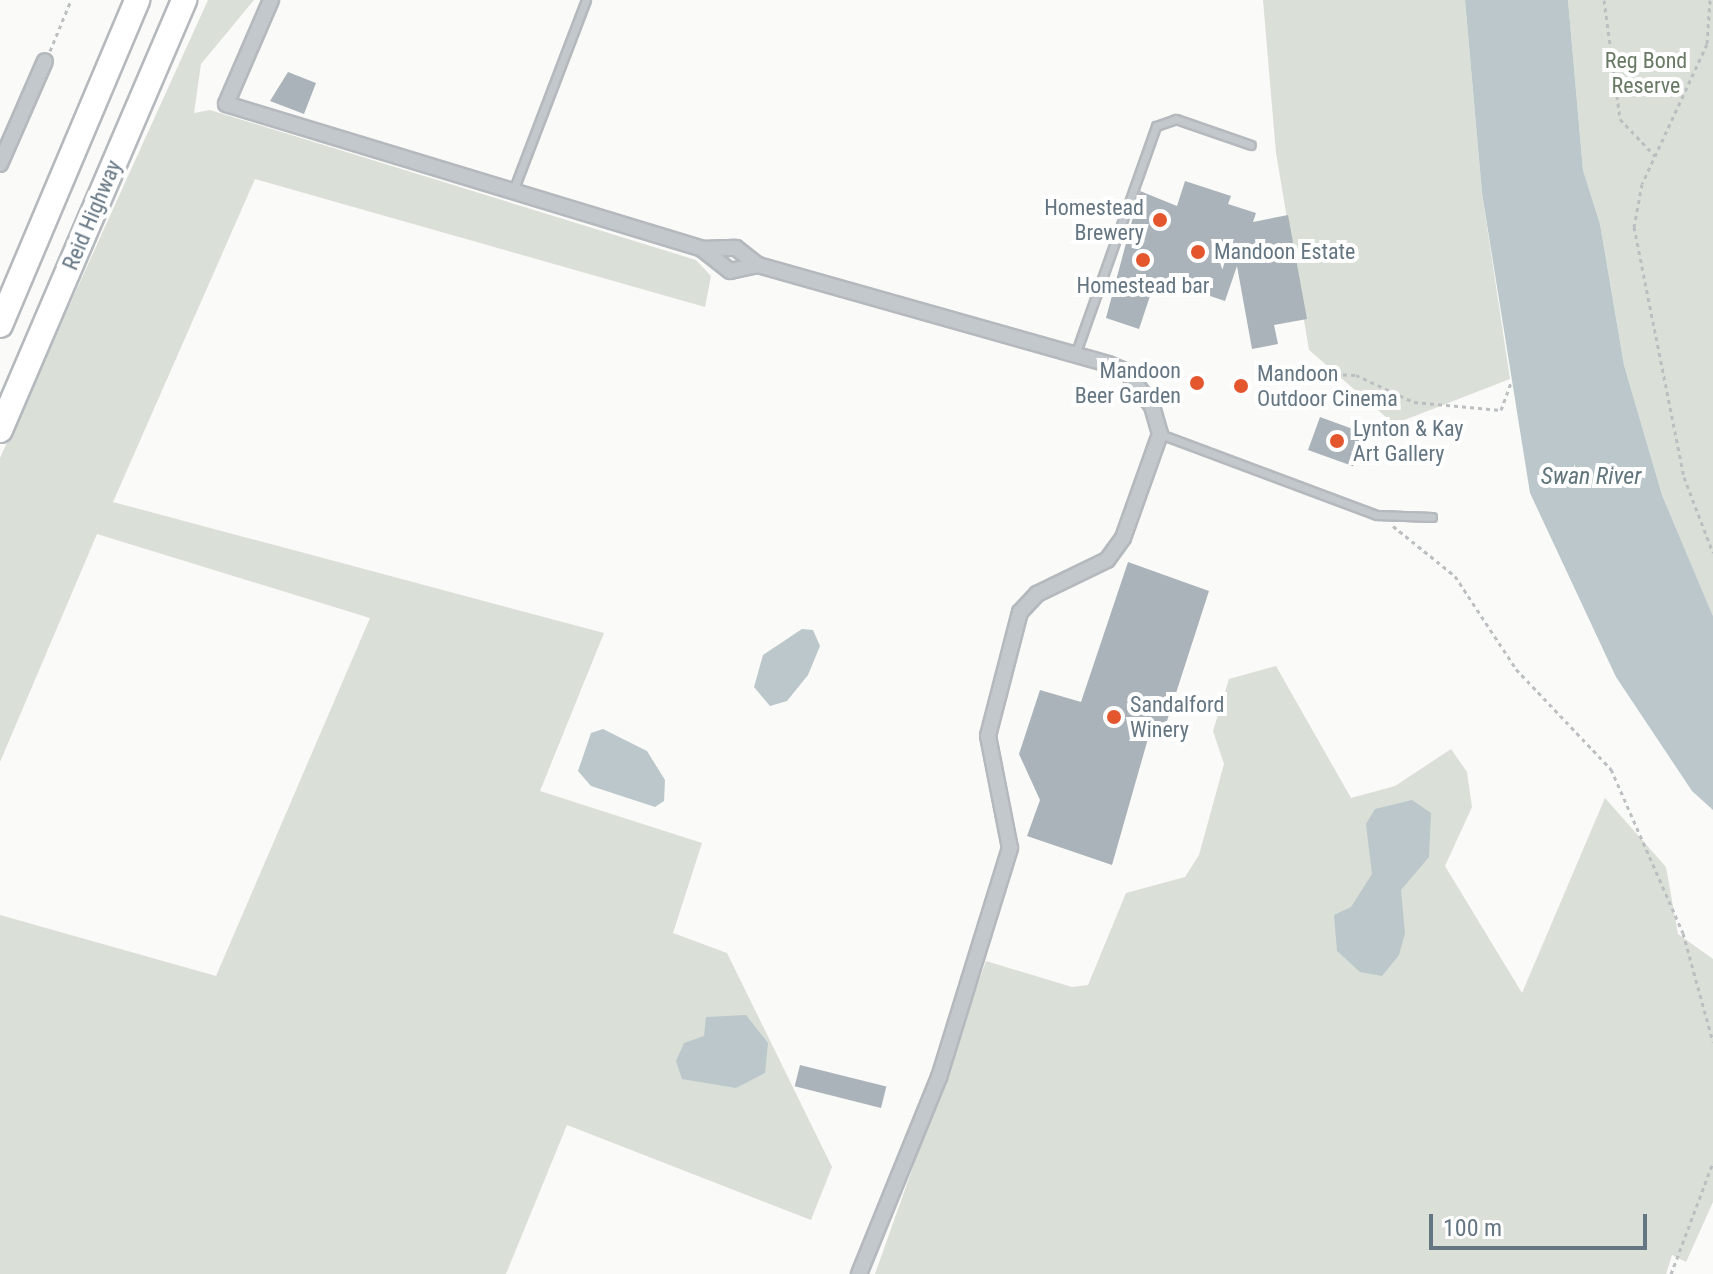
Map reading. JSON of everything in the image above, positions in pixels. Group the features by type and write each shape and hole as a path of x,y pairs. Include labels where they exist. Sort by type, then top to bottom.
{"highway":[{"name":"Reid Highway","path":"0,430 184,0"},
{"name":"Reid Highway","path":"0,325 135,4"}],"street":[{"path":"271,0 226,104 702,249 736,248 758,265 1075,355 1127,372 1152,406 1160,434 1123,538 1107,560 1037,594 1020,612 988,736 1010,848 939,1077 859,1274"},
{"path":"0,164 45,61"},
{"path":"702,249 730,271 758,265"}],"lane":[{"path":"512,193 586,0"},
{"path":"1075,355 1156,126 1176,119 1251,145"},
{"path":"1160,434 1377,515 1432,517"}],"path":[{"path":"45,61 71,0"},
{"path":"1604,0 1620,119 1656,156"},
{"path":"1710,0 1707,44 1638,198 1634,243 1684,477 1713,553"},
{"path":"1707,44 1713,46"},
{"path":"1327,374 1356,375 1414,402 1501,410 1511,383"},
{"path":"1377,515 1455,576 1516,669 1611,769 1683,933 1713,1042"},
{"path":"1671,1274 1713,1162"}],"green space":[{"path":"208,0 254,0 201,64 194,113 210,110 696,260 711,276 705,307 255,179 113,502 604,633 540,791 702,843 673,933 727,953 832,1167 811,1220 567,1125 506,1274 0,1274 0,915 216,976 370,618 97,534 0,762 0,458"},
{"path":"1263,0 1465,0 1482,193 1510,379 1394,424 1309,350 1276,153"},
{"name":"Reg Bond Reserve","path":"1568,0 1713,0 1713,616 1662,495 1624,365 1600,224 1583,170"},
{"path":"1276,666 1351,798 1395,786 1451,749 1467,772 1472,807 1445,866 1522,993 1605,798 1666,867 1678,934 1713,959 1713,1202 1686,1262 1672,1255 1666,1274 875,1274 986,961 1072,987 1088,985 1126,893 1185,877 1199,855 1224,764 1213,731 1229,679"}],"water":[{"name":"Swan River","path":"1465,0 1568,0 1583,170 1600,224 1624,365 1662,495 1713,616 1713,810 1692,791 1616,677 1530,493 1482,193"},
{"path":"802,629 813,630 820,646 808,675 787,701 770,706 754,687 763,655"},
{"path":"603,729 647,751 665,780 664,801 655,807 591,786 578,771 591,733"},
{"path":"1412,800 1431,813 1429,857 1401,890 1405,933 1399,955 1382,976 1360,972 1337,951 1334,915 1351,907 1372,874 1366,824 1375,809"},
{"path":"746,1015 768,1043 765,1073 736,1088 682,1079 676,1061 684,1043 704,1036 706,1017"}],"building":[{"path":"288,72 316,83 304,114 270,101"},
{"path":"1185,181 1231,196 1228,204 1256,213 1253,222 1288,215 1307,319 1274,325 1278,344 1252,349 1237,266 1225,301 1156,278 1139,329 1106,318 1140,191 1177,206"},
{"name":"Lynton & Kay Art Gallery","path":"1320,417 1365,433 1353,466 1308,450"},
{"path":"1128,562 1209,591 1166,724 1153,721 1112,865 1027,836 1040,800 1019,754 1040,690 1081,702"},
{"path":"800,1065 886,1087 881,1108 795,1086"}],"place":[{"name":"Homestead Brewery","path":"1160,220"},
{"name":"Mandoon Estate","path":"1198,252"},
{"name":"Homestead bar","path":"1143,260"},
{"name":"Mandoon Beer Garden","path":"1197,383"},
{"name":"Mandoon Outdoor Cinema","path":"1241,386"},
{"name":"Lynton & Kay Art Gallery","path":"1337,441"},
{"name":"Sandalford Winery","path":"1114,717"}]}
